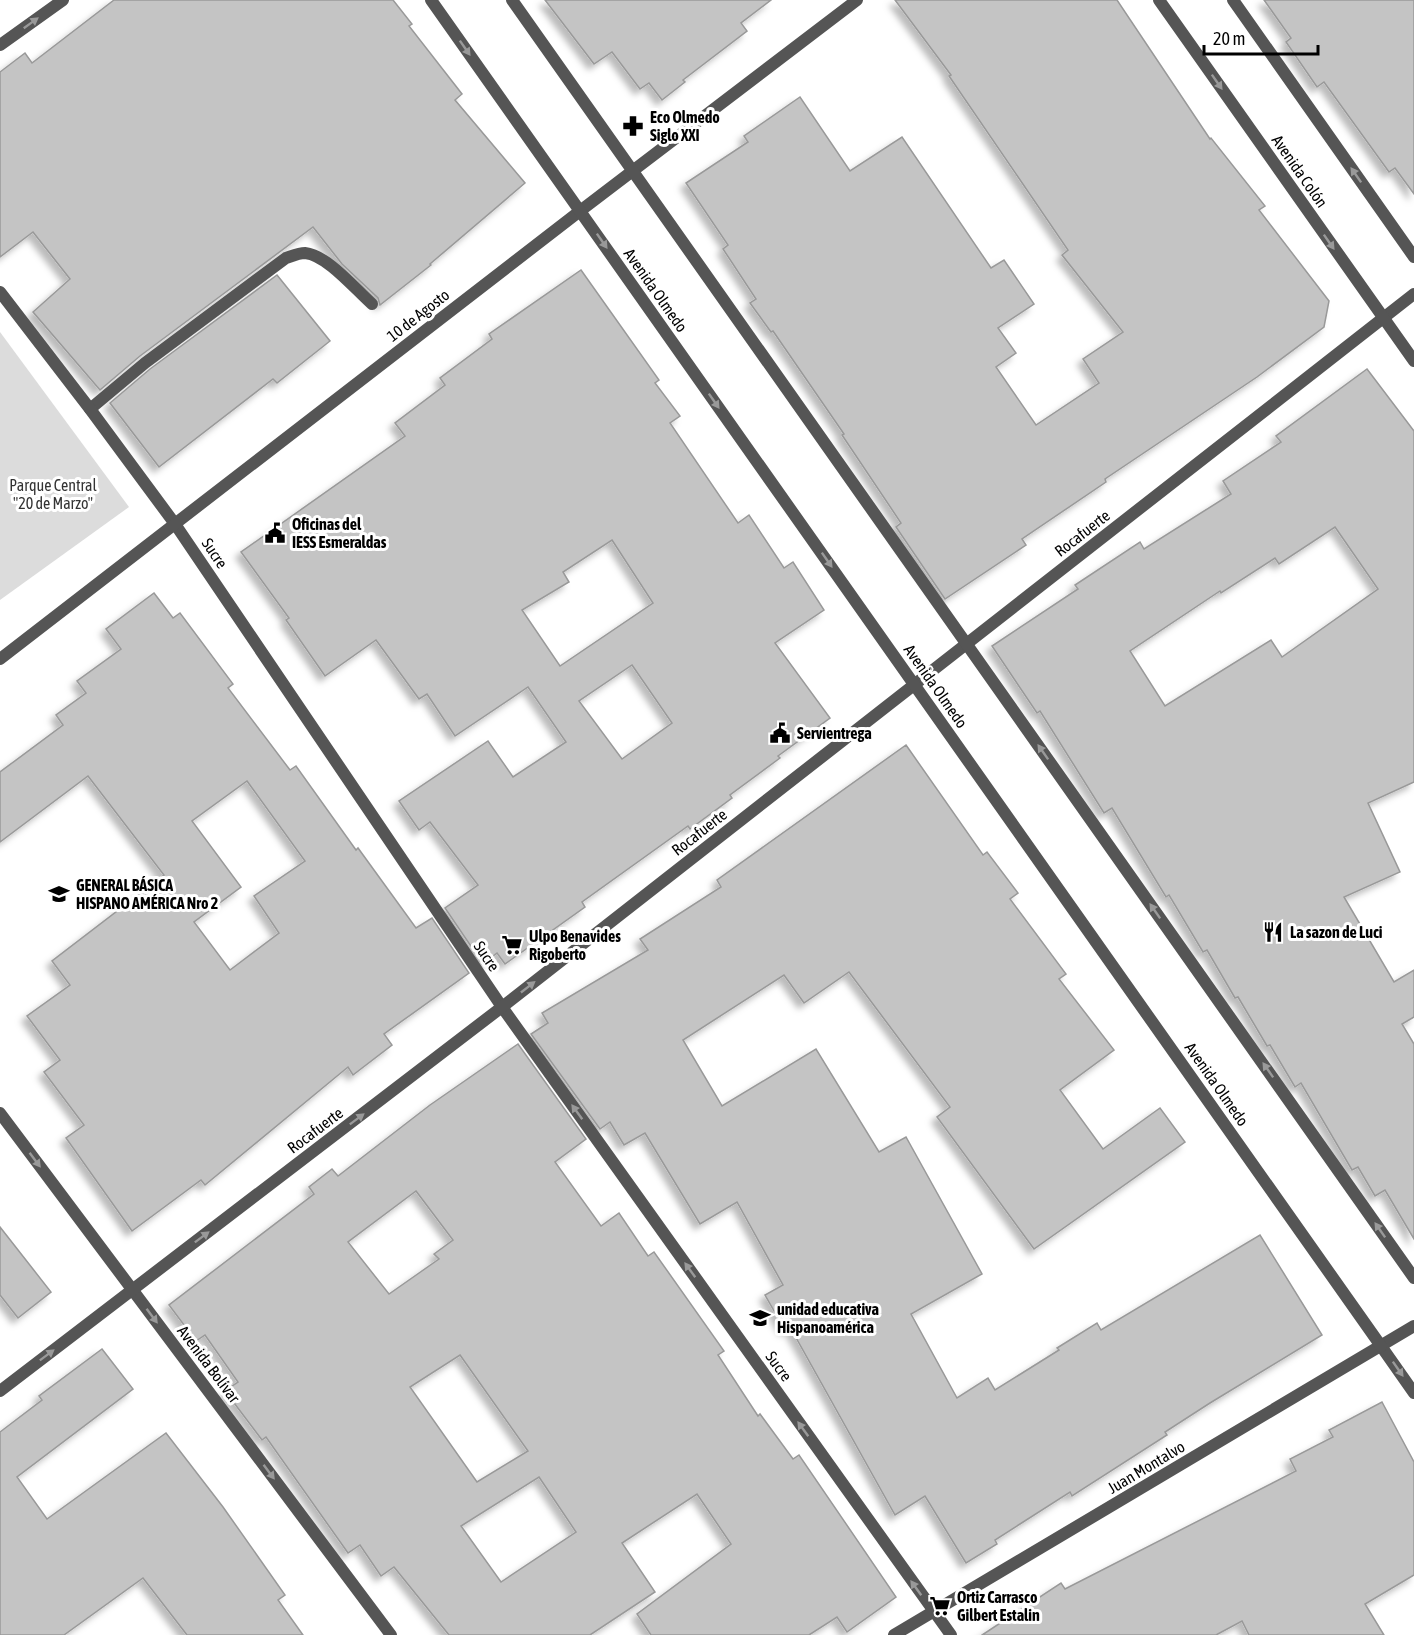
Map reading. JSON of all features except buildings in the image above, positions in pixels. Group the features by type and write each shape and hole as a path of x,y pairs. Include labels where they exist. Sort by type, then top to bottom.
{"street":[{"path":"0,45 63,0"},
{"name":"Avenida Olmedo","path":"431,0 1414,1393"},
{"path":"512,0 1414,1278"},
{"name":"10 de Agosto","path":"0,659 857,0"},
{"name":"Avenida Colón","path":"1159,0 1414,362"},
{"path":"1233,0 1414,257"},
{"path":"90,409 145,363 286,258 302,253 313,255 325,262 372,304"},
{"name":"Sucre","path":"0,292 175,524 502,1007 951,1635"},
{"name":"Rocafuerte","path":"0,1391 502,1007 1414,294"},
{"name":"Avenida Bolívar","path":"0,1113 391,1635"},
{"name":"Juan Montalvo","path":"894,1635 1414,1326"}],"green space":[{"name":"Parque Central \"20 de Marzo\"","path":"0,332 129,507 0,600"}],"place":[{"name":"Eco Olmedo Siglo XXI","path":"633,126"},
{"name":"Oficinas del IESS Esmeraldas","path":"275,533"},
{"name":"Servientrega","path":"780,733"},
{"name":"GENERAL BÁSICA HISPANO AMÉRICA Nro 2","path":"59,894"},
{"name":"La sazon de Luci","path":"1273,932"},
{"name":"Ulpo Benavides Rigoberto","path":"512,945"},
{"name":"unidad educativa Hispanoamérica","path":"760,1318"},
{"name":"Ortiz Carrasco Gilbert Estalin","path":"940,1606"}]}
